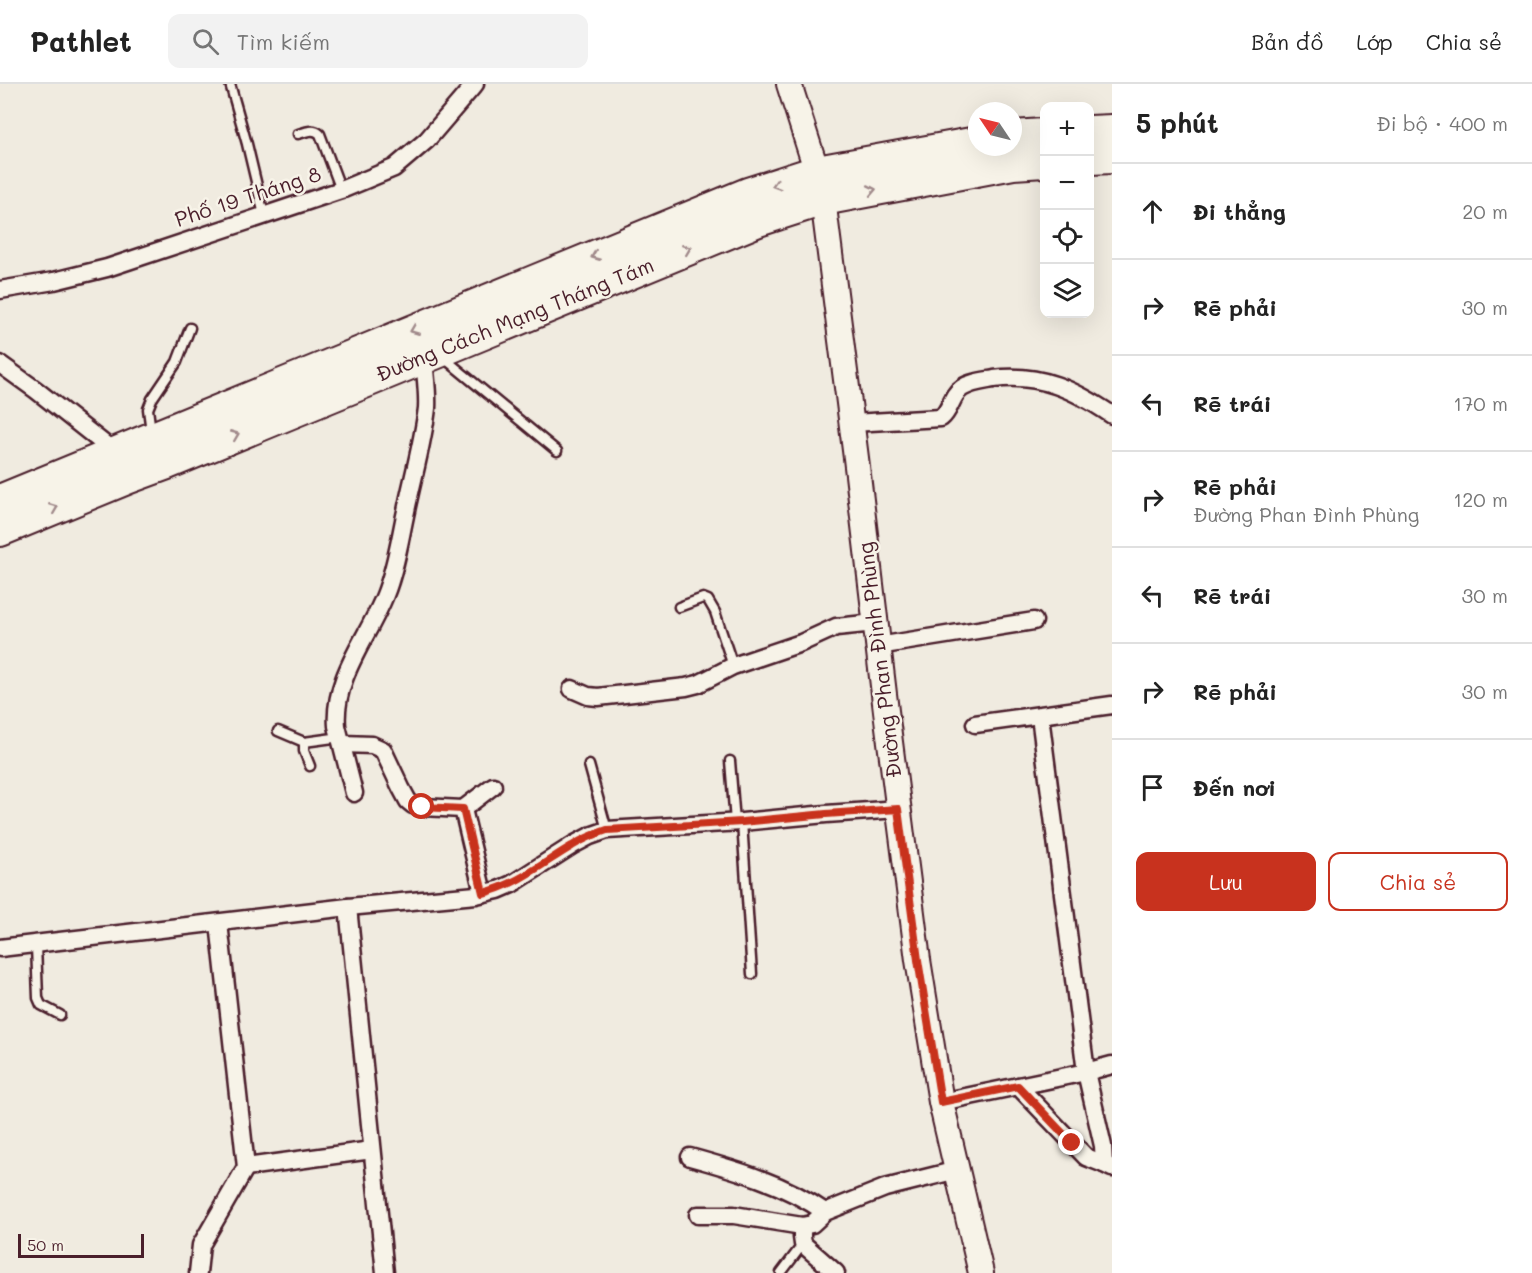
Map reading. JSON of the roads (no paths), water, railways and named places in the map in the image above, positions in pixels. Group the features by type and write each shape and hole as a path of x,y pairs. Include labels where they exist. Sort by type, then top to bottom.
{"highway":[{"path":"1094,132 1112,131"},
{"path":"1022,136 1040,135"},
{"name":"Đường Cách Mạng Tháng Tám","path":"161,450 430,355 758,220 820,185 968,145"},
{"path":"1094,158 1112,157"},
{"name":"Đường Cách Mạng Tháng Tám","path":"0,530 123,466 748,194 1040,160"},
{"name":"Đường Cách Mạng Tháng Tám","path":"0,501 123,466"}],"street":[{"name":"Phố 19 Tháng 8","path":"0,290 54,281 107,268 341,190 394,168 427,140 475,84"},
{"name":"Đường Phan Đình Phùng","path":"789,84 820,185 852,423 918,960 941,1102 981,1273"},
{"path":"354,793 338,726 337,716 341,690 386,594 413,479 427,406 430,355"},
{"path":"0,364 36,390 123,466"},
{"path":"852,423 941,418 956,393 963,387 976,382 1008,377 1054,384 1078,394 1112,415"},
{"path":"572,689 588,696 598,697 668,690 698,684 733,666 801,643 836,627 877,635 1034,621"},
{"path":"975,724 1112,705"},
{"path":"1040,716 1086,1072 1108,1166"},
{"path":"342,740 372,745 383,750 400,788 413,805 463,809 493,786"},
{"path":"463,809 483,893"},
{"path":"0,948 483,893 512,884 573,845 607,830 898,809"},
{"path":"348,908 385,1273"},
{"path":"198,1273 201,1245 246,1167 219,923"},
{"path":"941,1102 1112,1065"},
{"path":"1018,1086 1086,1157 1108,1166"},
{"path":"246,1167 372,1150"},
{"path":"690,1157 741,1171 773,1184 808,1200 825,1212"},
{"path":"698,1215 734,1215 802,1226 812,1224 825,1212 885,1188 957,1170"},
{"path":"802,1226 803,1244 836,1273"}],"lane":[{"path":"230,84 264,215"},
{"path":"298,134 313,130 320,134 341,190"},
{"path":"161,450 150,424 148,409 152,399 177,362 190,328"},
{"path":"430,355 557,451"},
{"path":"679,607 703,598 708,600 715,612 733,666"},
{"path":"278,731 304,742 342,740"},
{"path":"304,742 304,751 310,766"},
{"path":"730,761 739,822 752,974"},
{"path":"589,765 607,830"},
{"path":"36,945 38,998 41,1005 60,1016"},
{"path":"782,1273 803,1244"}]}
